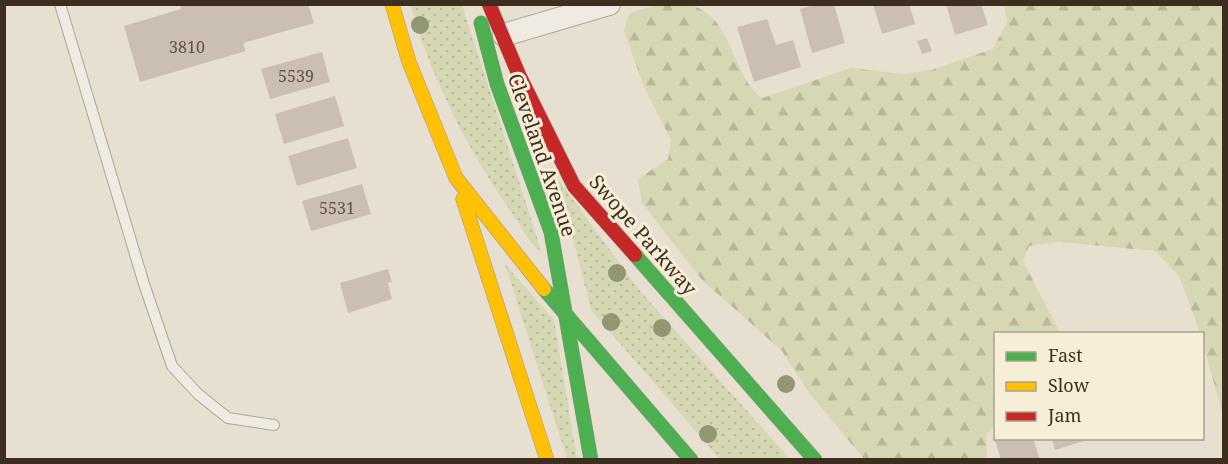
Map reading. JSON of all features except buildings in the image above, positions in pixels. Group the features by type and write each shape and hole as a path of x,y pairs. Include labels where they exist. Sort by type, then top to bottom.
{"main road":[{"path":"392,4 409,62 456,178 548,459"},
{"name":"Cleveland Avenue","path":"479,4 482,31 497,84 550,232 591,459"},
{"name":"Swope Parkway","path":"489,4 519,75 573,186 815,459"},
{"path":"456,178 567,319 691,459"}],"street":[{"path":"504,35 609,4"}],"lane":[{"path":"60,4 144,284 172,366 198,394 228,418 274,425"}],"green space":[{"path":"675,4 691,5 705,12 724,34 743,75 762,98 851,68 902,74 931,70 993,49 1007,22 1004,5 1223,5 1223,416 1204,347 1204,332 1200,332 1179,276 1155,251 1059,242 1029,246 1023,261 1059,332 994,332 994,426 986,434 987,459 864,459 810,394 782,351 702,280 642,203 638,179 668,159 671,140 644,87 624,31 629,13 658,5"},
{"path":"410,5 462,5 542,253 533,244 496,189 452,113 429,60"},
{"path":"558,179 640,291 790,459 720,459 591,310"},
{"path":"505,264 554,320 577,459 567,459"}],"traffic: fast":[{"path":"481,23 497,84 551,232 591,460"},
{"path":"635,255 815,460"},
{"path":"544,289 691,460"}],"traffic: slow":[{"path":"392,4 409,62 456,178 544,289"},
{"path":"463,199 547,460"}],"traffic: jam":[{"path":"489,4 519,75 574,186 635,255"}]}
